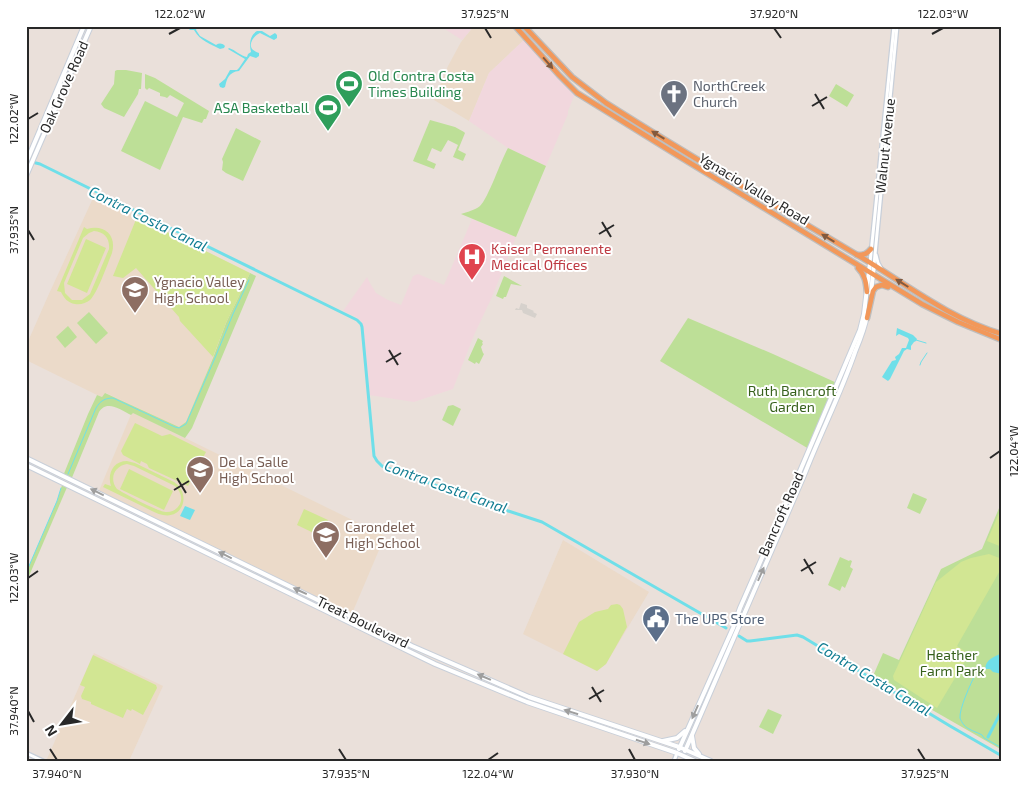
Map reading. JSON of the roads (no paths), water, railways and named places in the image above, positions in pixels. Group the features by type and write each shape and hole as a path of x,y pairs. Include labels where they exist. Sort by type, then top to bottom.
{"highway":[{"name":"Ygnacio Valley Road","path":"515,26 577,92 905,294 958,322 1002,340"},
{"name":"Ygnacio Valley Road","path":"524,26 572,78 600,99 945,309 1002,334"},
{"path":"856,254 867,254 873,250"},
{"path":"846,258 863,272 867,292"},
{"path":"867,318 876,287 886,285 905,294"}],"main road":[{"name":"Oak Grove Road","path":"26,163 84,26"},
{"name":"Oak Grove Road","path":"26,176 91,26"},
{"path":"35,155 34,153 39,142 37,138"},
{"name":"Bancroft Road","path":"682,758 842,386 867,318 872,264"},
{"name":"Bancroft Road","path":"677,753 733,628 860,330 871,274"},
{"name":"Treat Boulevard","path":"26,458 412,646 529,697 686,750 711,761"},
{"name":"Treat Boulevard","path":"26,465 450,670 523,701 677,753 682,758 695,761"},
{"path":"740,608 743,610 742,619"},
{"path":"659,741 674,740 688,728"},
{"path":"692,736 694,748 700,756"}],"street":[{"name":"Walnut Avenue","path":"872,264 896,26"},
{"path":"873,250 882,271"},
{"path":"26,753 43,761"},
{"name":"Bancroft Road","path":"674,761 677,753"}],"water":[{"path":"186,26 198,26 196,30 200,36 216,45 223,44 224,48 220,49 206,42 199,37 194,30 190,30"},
{"path":"257,31 262,31 270,36 275,33 277,38 274,40 260,33 256,36 251,42 251,47 259,53 259,56 256,58 250,56 239,71 229,76 225,87 220,87 219,84 225,79 230,70 237,70 245,59 228,49 247,57 251,52 250,43 251,37"},
{"path":"897,328 913,335 917,339 911,346 911,350 907,349 904,351 888,381 882,377 892,361 896,360 895,357 902,348 906,348 909,340 899,334 896,336"},
{"path":"185,506 195,510 190,520 180,516"},
{"path":"1002,653 1002,674 985,669 993,657"}],"waterway":[{"name":"Contra Costa Canal","path":"32,162 40,164 357,320 362,327 374,456 382,466 542,522 726,628"},
{"path":"68,474 96,408 105,399 113,398 175,427 179,428 186,424 249,280"},
{"path":"916,340 926,343"},
{"path":"920,365 927,353"},
{"path":"26,573 61,488"},
{"name":"Contra Costa Canal","path":"739,636 747,641 797,635 803,637 1002,756"},
{"path":"975,675 963,703 960,719 968,728 1002,748"},
{"path":"988,737 1002,710"}],"place":[{"name":"Old Contra Costa Times Building","path":"349,108"},
{"name":"NorthCreek Church","path":"674,118"},
{"name":"ASA Basketball","path":"328,132"},
{"name":"Kaiser Permanente Medical Offices","path":"472,281"},
{"name":"Ygnacio Valley High School","path":"135,314"},
{"name":"De La Salle High School","path":"200,494"},
{"name":"Carondelet High School","path":"326,559"},
{"name":"The UPS Store","path":"656,643"}],"park label":[{"name":"Ruth Bancroft Garden","path":"792,400"},
{"name":"Heather Farm Park","path":"952,664"}]}
